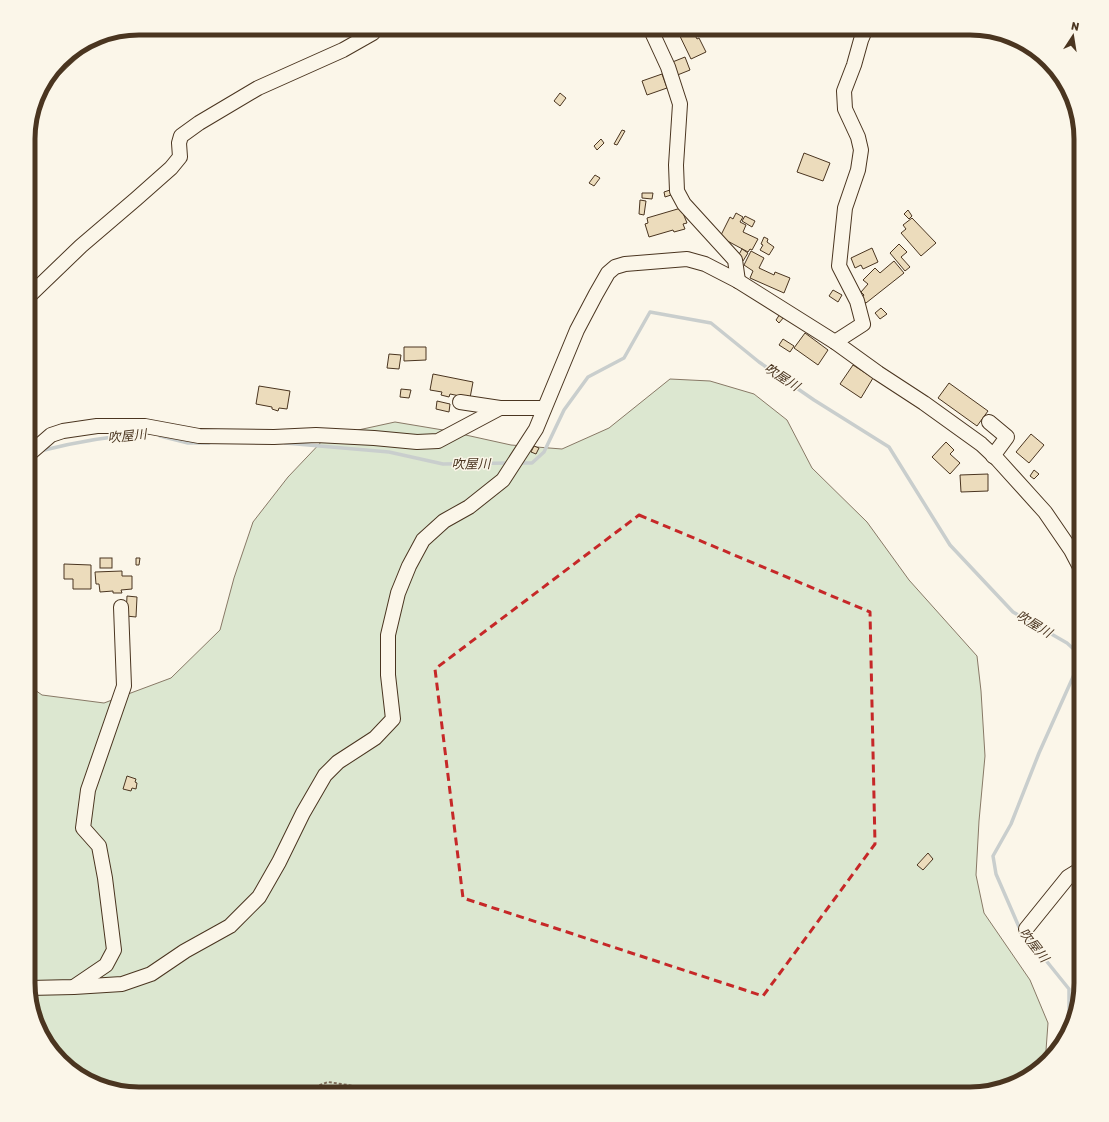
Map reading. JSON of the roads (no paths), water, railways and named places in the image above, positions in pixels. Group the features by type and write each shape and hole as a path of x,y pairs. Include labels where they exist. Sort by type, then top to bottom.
{"street":[{"path":"35,290 81,246 171,168 180,156 179,143 181,136 199,123 258,88 344,50 370,35"},
{"path":"653,35 668,67 680,104 676,165 677,191 684,204 735,260 738,281"},
{"path":"835,342 862,324 857,302 838,266 845,208 858,170 861,150 858,137 845,109 844,91 863,35"},
{"path":"35,988 122,984 151,974 185,951 230,926 258,897 279,862 303,812 325,775 338,762 375,738 393,719 388,675 388,635 398,593 409,566 423,540 444,521 469,508 503,480 536,429 577,330 608,273 615,267 625,264 687,260 705,264 738,281 835,342 981,444 1045,512 1074,556"},
{"path":"460,402 500,408 544,408"},
{"path":"35,449 52,435 63,431 97,426 145,426 199,436 274,437 316,435 417,442 438,441 500,408"},
{"path":"989,422 1006,437 993,456"},
{"path":"74,987 106,965 114,950 105,878 99,846 84,828 88,790 124,686 121,607"},
{"path":"1026,930 1068,877 1074,873"}],"waterway":[{"name":"吹屋川","path":"519,463 532,463 544,452 564,410 588,377 624,358 650,312 711,323 759,362 814,400 889,447 950,545 1013,612 1067,643 1074,649"},
{"name":"吹屋川","path":"40,451 95,439 150,433"},
{"name":"吹屋川","path":"160,436 188,443 209,443"},
{"name":"吹屋川","path":"285,443 389,452 443,464 511,463"},
{"name":"吹屋川","path":"1069,1013 1069,989 1019,927 996,874 993,856 1011,824 1039,753 1074,675"}]}
